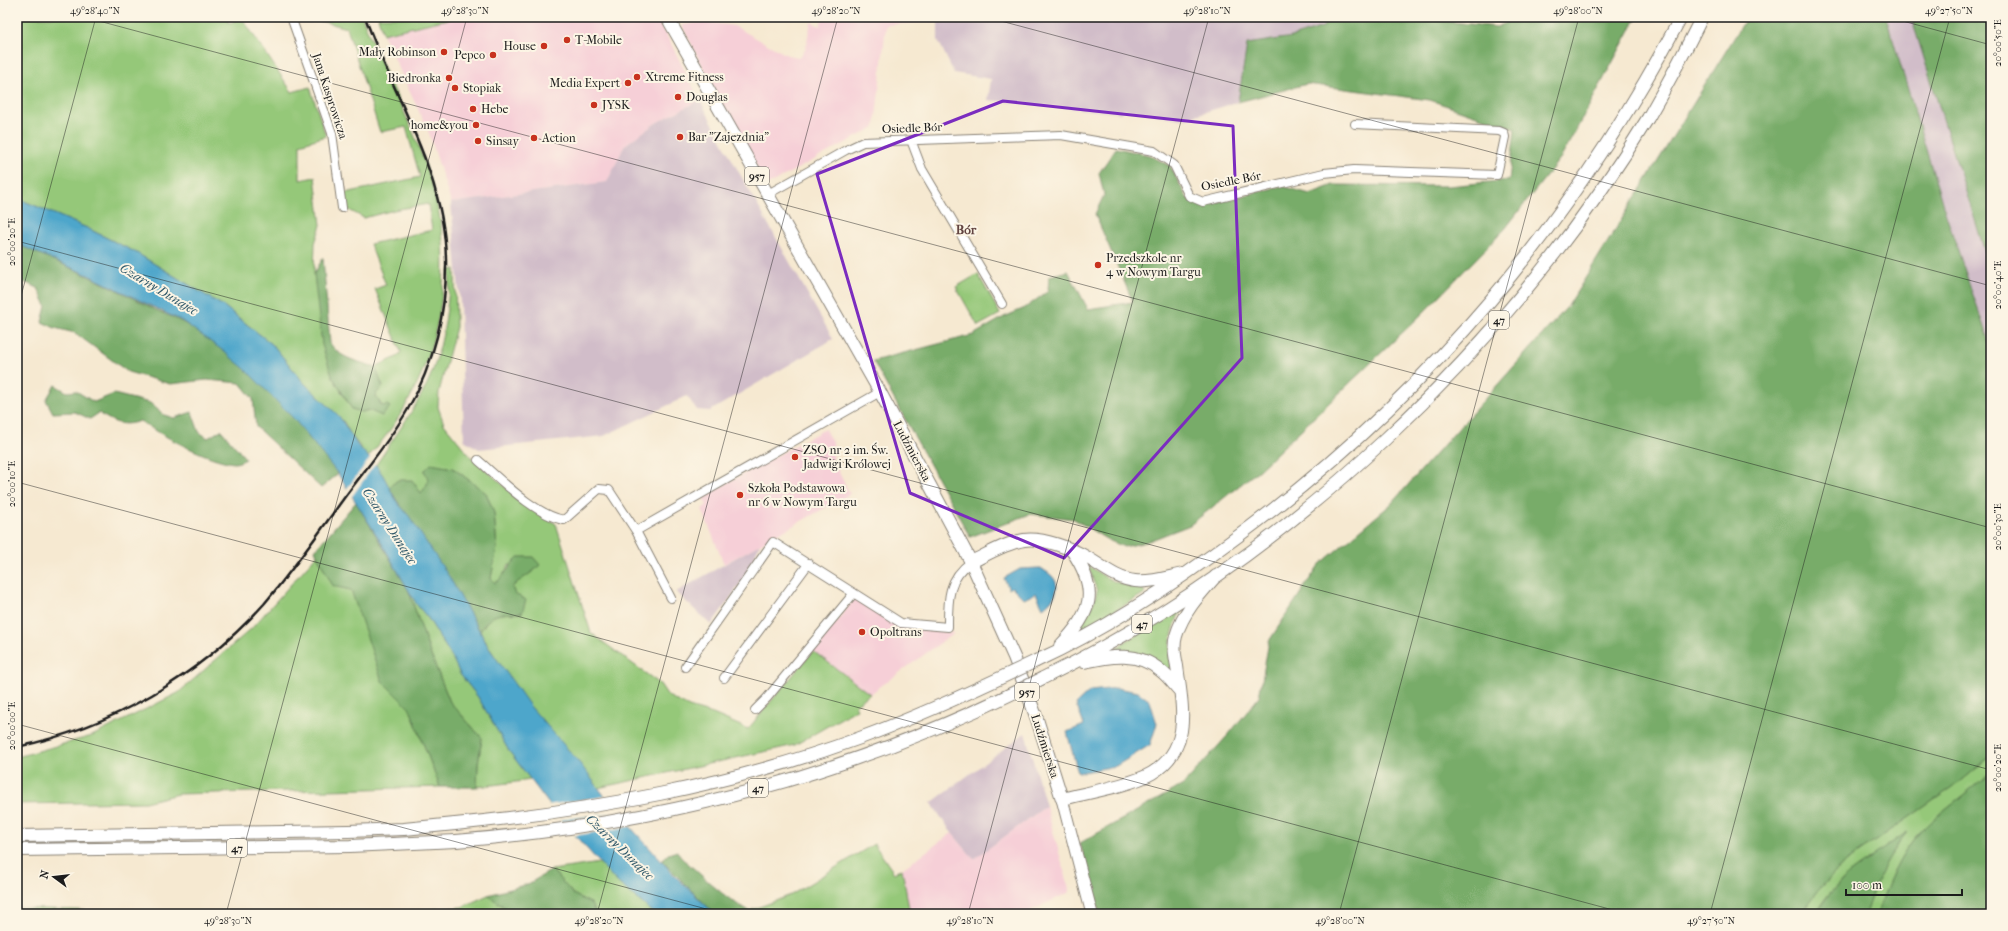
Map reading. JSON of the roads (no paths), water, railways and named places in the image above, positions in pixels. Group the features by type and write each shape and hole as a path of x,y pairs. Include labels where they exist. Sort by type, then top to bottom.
{"main road":[{"name":"Ludźmierska","path":"667,17 880,392 971,562 1014,657 1039,725 1062,799 1092,914"},
{"name":"47","path":"17,836 404,829 532,816 610,804 682,790 771,767 859,739 961,697 1054,652 1094,631 1190,572 1271,512 1314,476 1396,402 1475,320 1536,246 1589,172 1657,61 1681,17"},
{"name":"47","path":"17,850 350,846 456,841 525,834 611,821 734,796 881,751 982,709 1066,667 1144,623 1216,576 1294,518 1372,451 1456,369 1504,314 1555,251 1630,146 1659,97 1702,17"},
{"path":"971,562 1013,543 1024,540 1043,540 1080,554 1117,576 1135,581 1149,581 1190,572"},
{"path":"1054,652 1081,622 1089,602 1088,578 1073,552"},
{"path":"1062,799 1140,778 1159,768 1173,752 1181,732 1183,718 1174,649 1176,637 1181,622 1190,606 1216,576"},
{"path":"1066,667 1105,657 1116,656 1137,658 1161,670 1180,691"}],"street":[{"name":"Jana Kasprowicza","path":"291,17 332,133 342,208"},
{"name":"Osiedle Bór","path":"768,194 863,142 1061,135 1154,151 1174,165 1189,196 1203,202 1331,173 1354,170 1497,175 1505,137 1502,132 1355,124"},
{"path":"911,140 922,169 1002,304"},
{"path":"636,531 880,392"},
{"path":"478,460 514,492 554,518 564,520 599,489 609,490 636,531 671,598"},
{"path":"685,667 773,542 809,563 901,623 948,627 948,603 954,578 961,569 971,562"},
{"path":"724,678 809,563"},
{"path":"755,710 767,698 854,593"}],"water":[{"name":"Czarny Dunajec","path":"17,198 87,228 135,252 225,307 273,345 304,383 339,416 358,446 376,465 397,502 409,516 450,578 489,648 530,706 578,761 616,811 675,876 715,914 655,914 617,882 561,820 509,751 478,697 460,674 452,657 428,618 417,605 381,542 338,474 294,419 245,369 182,321 88,275 17,244"},
{"path":"1039,568 1052,576 1057,586 1054,597 1043,608 1036,593 1024,599 1012,587 1009,589 1004,578 1020,569"},
{"path":"1117,688 1138,692 1150,701 1157,724 1150,745 1116,766 1078,773 1067,732 1084,725 1076,704 1090,691"}],"railway":[{"path":"17,747 52,738 87,726 120,712 152,695 182,676 239,630 264,604 296,564 387,442 417,392 432,355 444,298 446,259 443,226 437,195 416,135 365,17"}],"place":[{"name":"T-Mobile","path":"567,40"},
{"name":"House","path":"544,46"},
{"name":"Mały Robinson","path":"444,52"},
{"name":"Pepco","path":"493,55"},
{"name":"Xtreme Fitness","path":"637,77"},
{"name":"Biedronka","path":"449,78"},
{"name":"Media Expert","path":"628,83"},
{"name":"Stopiak","path":"455,88"},
{"name":"Douglas","path":"678,97"},
{"name":"JYSK","path":"594,105"},
{"name":"Hebe","path":"473,109"},
{"name":"home&you","path":"476,125"},
{"name":"Bar \"Zajezdnia\"","path":"680,137"},
{"name":"Action","path":"534,138"},
{"name":"Sinsay","path":"478,141"},
{"name":"Przedszkole nr 4 w Nowym Targu","path":"1098,265"},
{"name":"ZSO nr 2 im. Św. Jadwigi Królowej","path":"795,457"},
{"name":"Szkoła Podstawowa nr 6 w Nowym Targu","path":"740,495"},
{"name":"Opoltrans","path":"862,632"}],"district":[{"name":"Bór","path":"966,229"}]}
